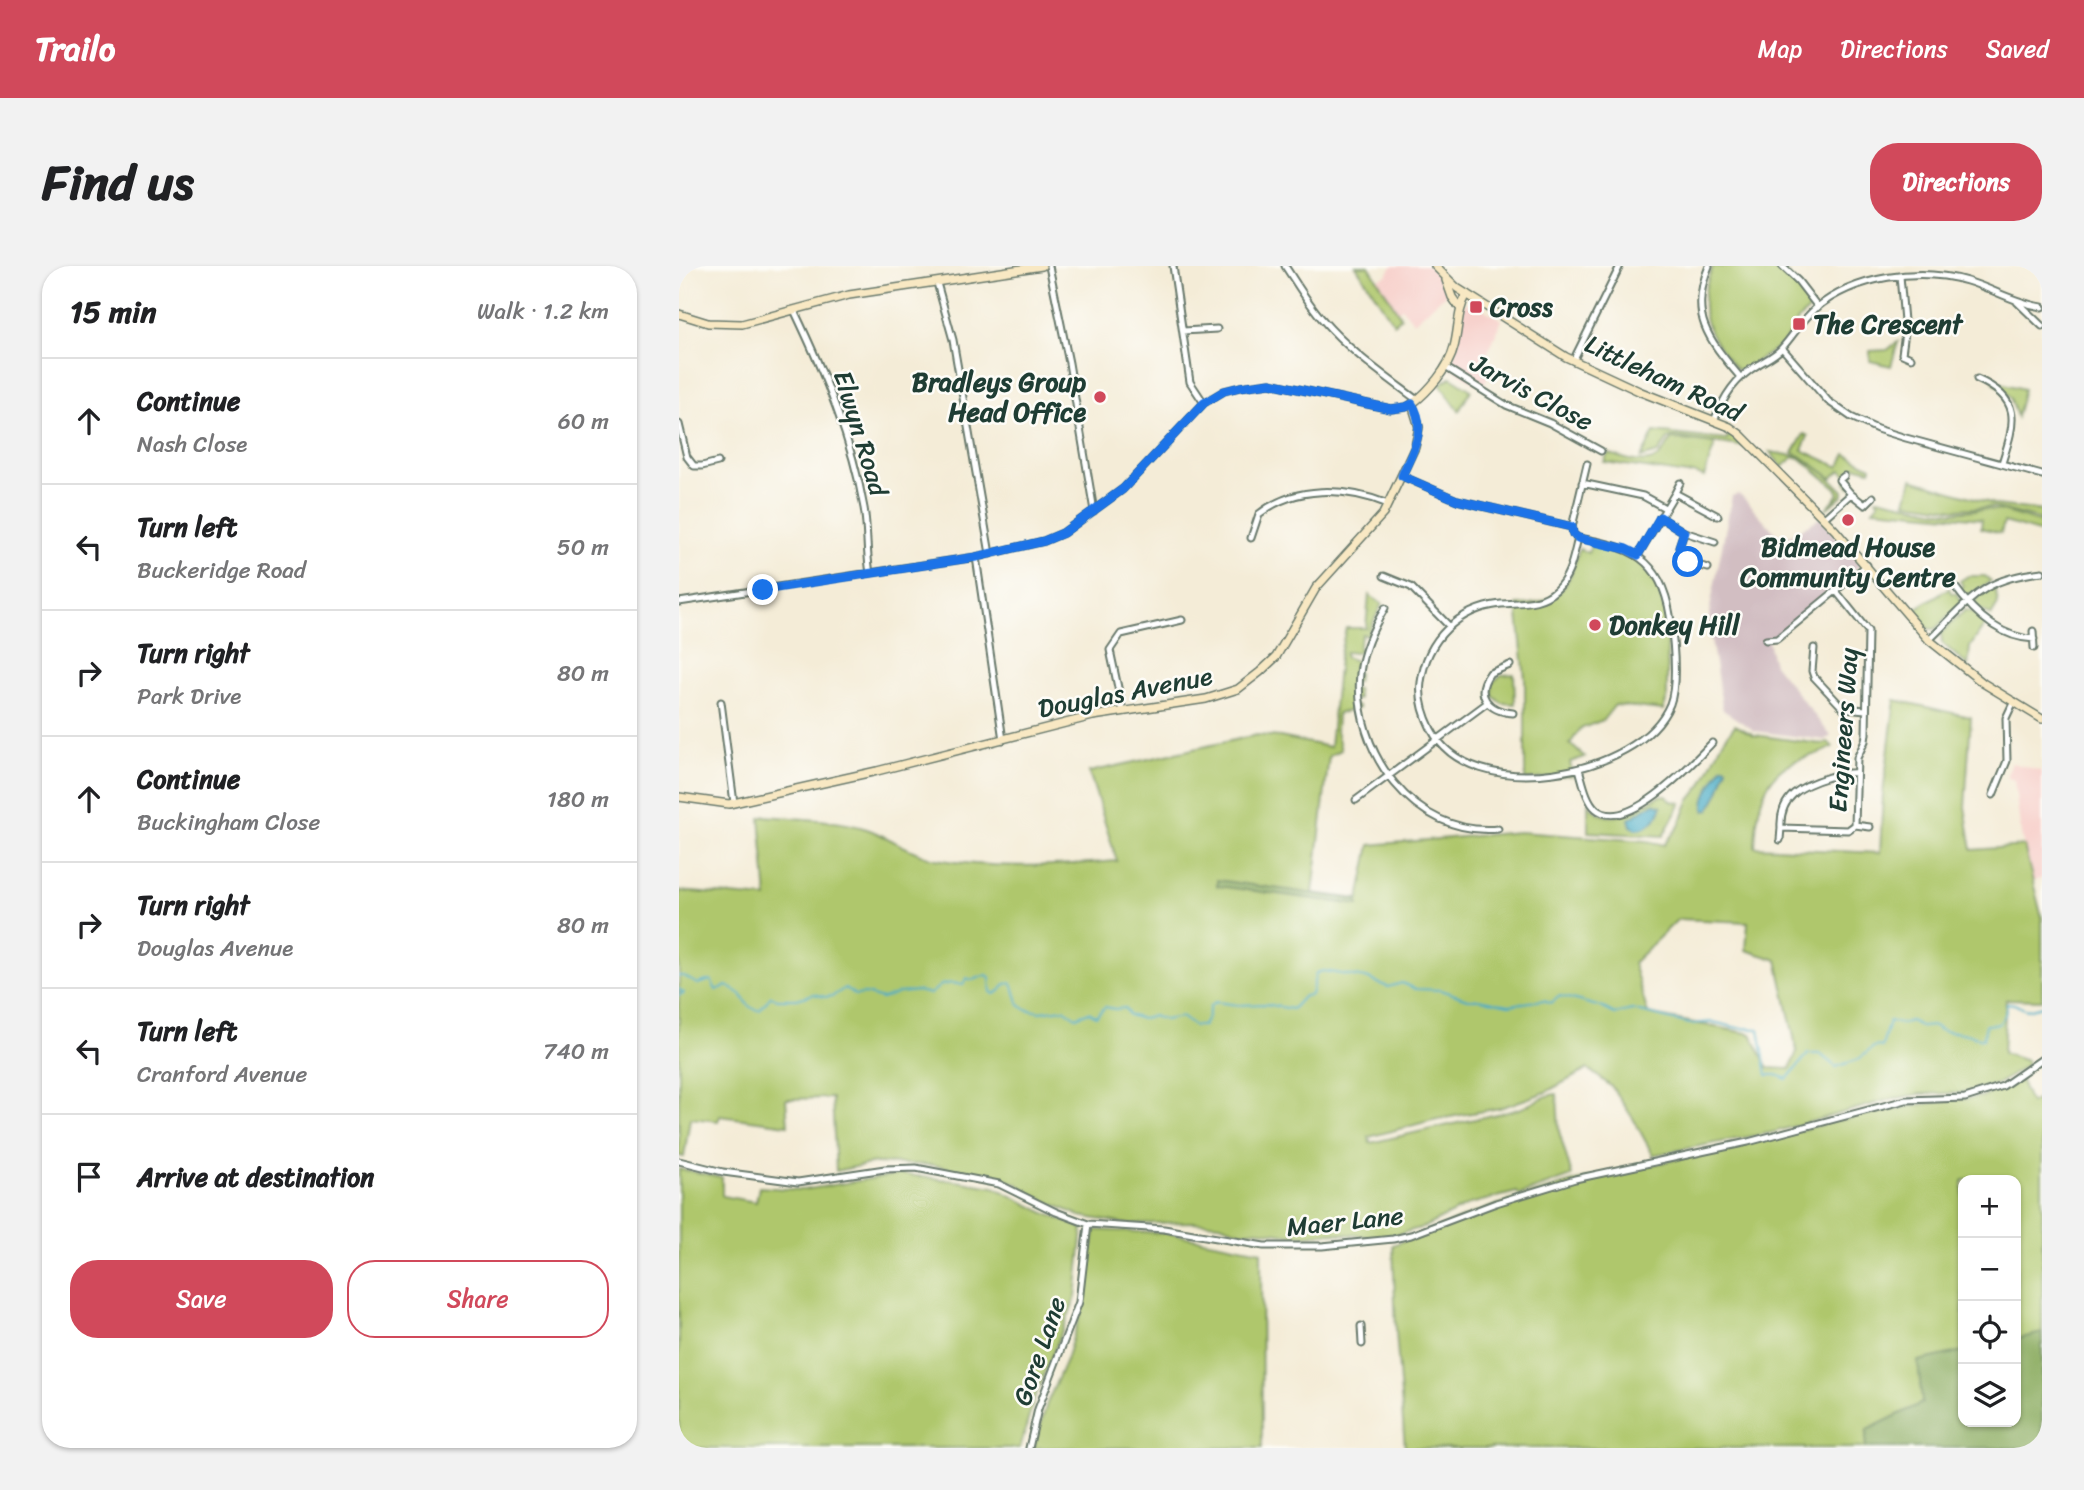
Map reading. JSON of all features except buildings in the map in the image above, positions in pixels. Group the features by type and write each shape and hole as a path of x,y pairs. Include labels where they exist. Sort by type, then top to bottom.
{"street":[{"path":"679,314 708,323 734,325 849,295 937,283 1001,269 1042,266"},
{"path":"1049,266 1071,372 1094,511"},
{"path":"1173,266 1190,383 1204,403"},
{"path":"1285,266 1336,335 1415,402"},
{"name":"Littleham Road","path":"1435,266 1446,279 1542,343 1630,387 1730,427 1747,440 1824,518 1929,639 1983,683 2042,719"},
{"path":"1574,359 1619,266"},
{"path":"1709,266 1700,298 1703,323 1709,339 1740,377"},
{"path":"1781,266 1798,281 1818,307"},
{"path":"1714,421 1728,391 1740,377 1783,348 1804,319 1846,290 1879,279 1930,275 1958,279 2017,302 2042,307"},
{"path":"1900,276 1905,332 1902,354 1911,358"},
{"path":"1446,279 1452,297 1460,308"},
{"path":"937,283 953,340 990,554"},
{"path":"679,603 976,557 1044,541 1063,533 1123,489 1204,403 1232,389 1255,383 1270,383 1391,409 1406,407 1415,402 1444,367 1454,347 1460,308 1467,294"},
{"path":"2017,302 2041,322"},
{"name":"Elwyn Road","path":"794,310 824,375 843,427 864,507 870,573"},
{"path":"1183,331 1217,329"},
{"path":"1783,348 1828,401 1851,417 1887,432 2042,475"},
{"name":"Jarvis Close","path":"1444,367 1506,405 1550,422 1601,451"},
{"path":"1977,379 1996,387 2004,395 2013,414 2011,436 2002,463"},
{"name":"Douglas Avenue","path":"679,797 708,803 734,803 866,774 1056,725 1231,692 1249,682 1276,657 1316,588 1376,522 1388,504 1418,436 1415,402"},
{"path":"679,424 687,457 694,466 718,462"},
{"path":"679,459 687,457"},
{"path":"1578,538 1569,572 1555,591 1530,603 1478,609 1464,615 1449,626 1429,653 1421,688 1425,714 1437,740 1467,764 1501,774 1521,775 1579,769 1616,754 1638,740 1657,723 1671,702 1674,676 1667,598 1657,575 1638,555 1626,549 1578,538 1573,534 1572,527 1587,464"},
{"path":"1402,476 1457,500 1572,527"},
{"path":"1844,476 1839,480 1865,505"},
{"path":"1582,483 1643,496 1665,508"},
{"path":"1638,555 1681,483"},
{"path":"1251,538 1259,514 1291,497 1317,491 1336,491 1366,496 1388,504"},
{"path":"1675,493 1718,516"},
{"path":"1824,518 1851,494"},
{"path":"1857,512 1873,497"},
{"path":"1660,517 1684,532 1715,542"},
{"path":"1684,532 1679,547 1682,554 1688,562 1708,568"},
{"path":"976,557 1003,740"},
{"path":"1766,639 1777,639 1867,565"},
{"path":"1929,639 1966,603 1995,582 2015,575 2042,572"},
{"path":"1384,576 1411,587 1449,626"},
{"path":"1953,584 1966,603 2001,631 2022,639 2034,639"},
{"name":"Engineers Way","path":"1836,592 1868,631 1865,741 1857,756 1855,825 1870,827"},
{"path":"1385,608 1369,638 1359,687 1366,733 1374,754 1388,776 1413,802 1442,821 1470,830 1498,830"},
{"path":"1123,711 1110,650 1121,634 1182,620"},
{"path":"2033,631 2034,648"},
{"path":"1814,648 1814,677 1843,708 1866,710"},
{"path":"1510,665 1494,670 1487,676 1483,689 1487,703 1496,710 1513,713"},
{"path":"1993,795 2007,761 2006,718 2014,701"},
{"path":"721,702 734,803"},
{"path":"1356,800 1487,703"},
{"path":"1579,769 1590,804 1604,814 1619,813 1665,789 1712,743"},
{"path":"1780,840 1784,806 1797,789 1849,772 1856,773"},
{"path":"1781,828 1848,830 1855,825"},
{"name":"Maer Lane","path":"679,1161 723,1172 798,1182 885,1169 916,1168 999,1184 1056,1212 1088,1224 1164,1229 1272,1247 1322,1246 1393,1239 1574,1179 1748,1142 1906,1100 1965,1098 2003,1086 2042,1059"},
{"name":"Gore Lane","path":"1029,1448 1038,1409 1079,1302 1088,1224"},
{"path":"1361,1326 1361,1344"}],"shaded area":[{"path":"1392,266 1428,266 1447,293 1414,322 1402,308 1397,311 1377,279 1387,275"},
{"path":"1470,302 1502,320 1485,359 1494,364 1482,388 1449,366 1457,349 1464,305"},
{"path":"1741,495 1782,540 1820,518 1860,565 1768,642 1774,664 1831,736 1825,740 1755,731 1723,710 1709,613 1732,496"},
{"path":"2012,763 2042,771 2042,878 2032,881 2021,834 2014,780 2006,777"}],"green space":[{"path":"1356,266 1369,266 1401,317 1394,324"},
{"path":"1713,266 1776,266 1786,273 1806,298 1809,310 1799,319 1783,344 1743,370 1736,369 1726,356 1706,321 1704,296"},
{"path":"1898,342 1891,366 1870,361 1870,351 1887,350"},
{"path":"1451,377 1471,390 1459,411 1440,384"},
{"path":"1993,381 2024,389 2017,417 2010,397"},
{"path":"1654,432 1727,440 1729,433 1748,447 1674,437 1668,439 1658,453 1641,458"},
{"path":"1804,434 1808,436 1802,450 1839,467 1846,454 1871,467 1870,470 1855,466 1850,487 1846,482 1848,477 1841,470 1832,478 1793,453"},
{"path":"1672,439 1715,444 1704,477 1693,473 1604,462 1608,453 1633,461 1653,460"},
{"path":"1770,452 1800,457 1826,474 1843,491 1843,495 1826,509 1839,494 1836,488 1800,458 1794,457 1782,467"},
{"path":"1912,479 1997,505 2042,511 2042,520 1993,507 1954,509 1906,502"},
{"path":"1876,499 1932,510 2002,511 2042,523 2042,533 2004,522 2001,533 1981,528 1982,519 1873,509 1879,502"},
{"path":"1591,545 1629,556 1644,568 1655,583 1666,620 1667,698 1663,710 1615,705 1603,720 1580,729 1570,744 1585,757 1570,762 1577,775 1525,780 1525,679 1517,605 1543,601 1560,591 1571,574 1579,549 1588,553"},
{"path":"1968,576 1985,576 1991,581 1971,594 1964,594 1960,589 1963,586 1960,581"},
{"path":"1995,585 1998,604 1991,616 1974,605 1979,595"},
{"path":"1949,588 1951,593 1957,593 1960,605 1935,629 1928,629 1912,611"},
{"path":"1369,595 1382,604 1367,635 1362,634 1358,648 1362,650 1356,653 1345,652 1345,657 1358,662 1359,666 1354,665 1353,672 1358,673 1357,682 1352,682 1352,689 1357,689 1358,699 1352,700 1353,706 1359,708 1337,714 1336,731 1341,750 1329,756 1313,893 1359,899 1370,845 1519,832 1647,841 1664,845 1679,826 1689,801 1702,785 1723,741 1735,725 1754,735 1829,743 1833,747 1791,763 1772,779 1759,811 1755,847 1880,853 1883,793 1895,700 1971,717 1965,807 1972,850 2024,846 2042,918 2042,1000 2006,999 2003,1053 2027,1061 2026,1066 1998,1084 1960,1093 1920,1094 1891,1099 1774,1132 1653,1155 1612,1087 1588,1069 1546,1092 1500,1108 1433,1120 1369,1137 1370,1143 1519,1109 1557,1094 1559,1131 1572,1176 1519,1195 1517,1192 1470,1204 1424,1227 1383,1238 1332,1233 1299,1236 1258,1230 1242,1232 1220,1224 1191,1222 1126,1224 1080,1216 1003,1179 933,1165 874,1163 836,1171 832,1098 786,1099 788,1125 720,1116 718,1121 690,1118 684,1157 679,1156 679,891 767,898 760,818 766,816 830,821 855,826 876,832 927,857 981,865 1026,866 1117,861 1089,772 1257,735 1330,747 1339,658 1346,628 1366,628","holes":["1678,919 1748,922 1746,950 1777,960 1797,1051 1790,1069 1768,1068 1751,1034 1648,1014 1633,963"]},
{"path":"1965,610 1974,612 1986,623 1970,647 1968,666 1942,643 1941,633"},
{"path":"1514,674 1515,704 1502,703 1493,696 1492,683 1501,675"},
{"path":"1666,795 1671,801 1681,803 1663,836 1588,832 1588,804 1596,812 1614,816"},
{"path":"1217,880 1358,900 1358,905 1217,886"},
{"path":"2020,1079 2030,1103 2042,1098 2042,1448 1405,1448 1396,1332 1393,1245 1496,1205 1577,1181 1916,1105 1985,1096"},
{"path":"679,1169 722,1177 722,1196 756,1202 759,1187 803,1190 900,1174 956,1181 994,1187 1047,1214 1083,1228 1076,1297 1034,1399 1020,1448 679,1448"},
{"path":"1095,1230 1167,1233 1261,1251 1262,1448 1034,1448 1047,1403 1066,1360 1084,1302"},
{"path":"2042,1333 2042,1441 2026,1448 1865,1448 1867,1430 1922,1403 1918,1361 1958,1352 1958,1427 2021,1427 2021,1338"}],"water":[{"path":"1725,766 1727,768 1719,792 1709,810 1705,811 1707,795"},
{"path":"1654,803 1662,806 1652,822 1640,829 1631,826 1629,819"}],"waterway":[{"path":"679,976 697,984 711,980 716,990 727,986 741,994 750,1007 760,1010 771,996 777,999 797,999 814,994 825,997 833,996 845,988 855,995 866,994 882,999 899,993 918,991 930,994 941,985 963,985 966,978 972,980 987,975 990,977 991,992 994,994 1005,984 1012,983 1019,1005 1025,1009 1040,1012 1064,1009 1076,1017 1089,1012 1096,1016 1105,1007 1125,1008 1129,1015 1142,1019 1152,1016 1165,1020 1181,1017 1194,1026 1203,1026 1210,1006 1216,1002 1238,1005 1265,1004 1292,1009 1304,996 1311,995 1316,973 1323,971 1366,978 1388,987 1402,983 1416,989 1440,990 1468,999 1509,1005 1544,1000 1551,1003 1560,996 1601,1007 1615,1014 1632,1010 1690,1024 1713,1022 1738,1028 1759,1029 1767,1075 1787,1079 1808,1054 1820,1054 1836,1067 1859,1059 1875,1046 1882,1047 1889,1021 1901,1024 1910,1021 1922,1027 1934,1026 1983,1039 1986,1025 1999,1024 2005,1015 2007,1003 2027,1010 2042,1006"},
{"path":"679,989 684,993 679,995"}],"place":[{"name":"Cross","path":"1476,307"},
{"name":"The Crescent","path":"1799,324"},
{"name":"Bradleys Group Head Office","path":"1100,397"},
{"name":"Bidmead House Community Centre","path":"1848,520"},
{"name":"Donkey Hill","path":"1595,625"}],"route":[{"path":"763,590 976,557 1044,541 1063,533 1123,489 1204,403 1224,391 1255,383 1295,387 1391,409 1412,404 1417,414 1418,436 1402,476 1457,500 1572,527 1573,534 1578,538 1626,549 1638,555 1660,517 1684,532 1679,547 1688,562"}]}
